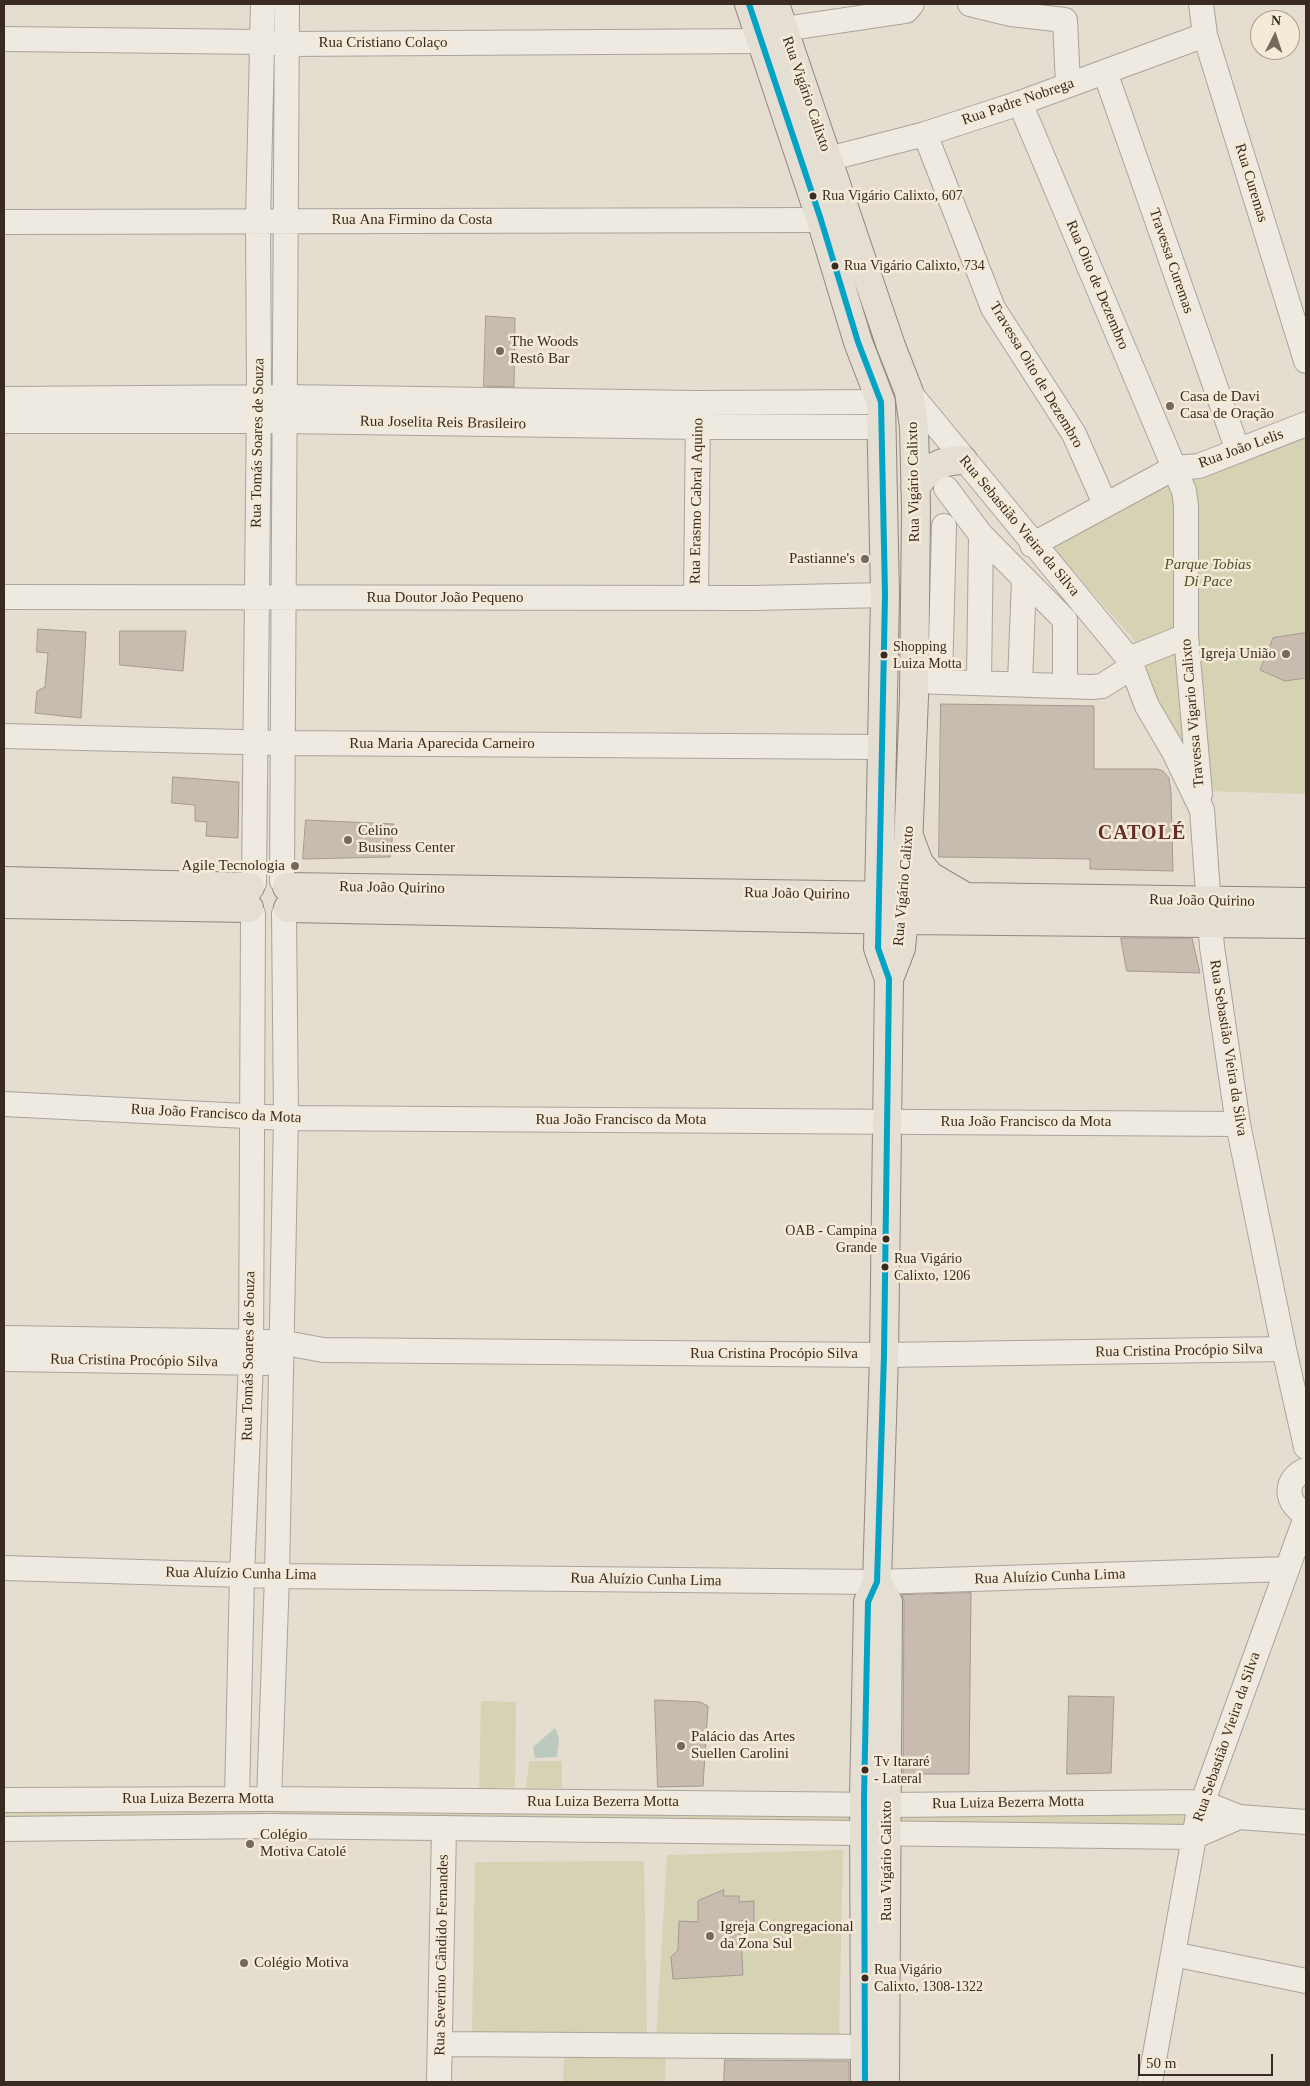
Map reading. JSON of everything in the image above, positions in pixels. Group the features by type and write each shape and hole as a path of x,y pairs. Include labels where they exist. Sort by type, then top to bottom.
{"main road":[{"name":"Rua Vigário Calixto","path":"749,4 773,35 828,159 909,392 914,426 915,487 927,681 909,838 901,948 889,979"},
{"name":"Rua Vigário Calixto","path":"775,4 773,35 821,220 882,415 885,595 878,948 889,979 888,1122 884,1354 877,1582 868,1602 876,1804 875,2047 865,2082"},
{"path":"915,487 928,470 946,462 963,460"},
{"path":"909,838 919,863 930,876 965,897"},
{"path":"267,877 285,898 272,920 265,920 251,898 267,877"},
{"path":"4,881 251,898"},
{"name":"Rua João Quirino","path":"905,908 965,897 1209,912 1306,924"},
{"path":"4,904 251,898"},
{"name":"Rua João Quirino","path":"285,898 1209,912 1306,902"},
{"name":"Rua Vigário Calixto","path":"875,2047 885,2082"}],"street":[{"name":"Rua Tomás Soares de Souza","path":"237,1799 242,1575 251,1352 251,898 256,742 259,397 258,220 263,4"},
{"name":"Rua Tomás Soares de Souza","path":"269,1799 277,1576 286,1118 282,744 287,4"},
{"name":"Rua Cristiano Colaço","path":"4,39 262,42 288,44 773,35 906,11 912,4"},
{"path":"970,4 1012,14 1067,12 1068,85"},
{"name":"Rua Curemas","path":"1201,4 1205,35 1306,361"},
{"name":"Rua Padre Nobrega","path":"828,159 925,134 1020,103 1205,35"},
{"name":"Travessa Curemas","path":"1105,72 1238,451"},
{"name":"Rua Oito de Dezembro","path":"1020,103 1174,468"},
{"name":"Travessa Oito de Dezembro","path":"925,134 993,308 1074,434 1105,504"},
{"name":"Rua Ana Firmino da Costa","path":"4,222 821,220"},
{"name":"Rua Sebastião Vieira da Silva","path":"909,392 1032,545 1083,602 1130,663 1147,706 1174,752 1202,810 1209,912 1238,1124 1306,1447"},
{"name":"Rua Joselita Reis Brasileiro","path":"4,399 284,397 698,403 882,415"},
{"name":"Rua Erasmo Cabral Aquino","path":"696,598 698,403"},
{"name":"Rua Joselita Reis Brasileiro","path":"4,420 284,421 699,427 882,415"},
{"name":"Rua João Lelis","path":"1174,468 1199,466 1306,424"},
{"path":"1032,545 1174,468"},
{"name":"Travessa Vigario Calixto","path":"1174,468 1184,491 1186,506 1186,636 1202,810"},
{"path":"946,488 981,535 1065,620 1065,686"},
{"path":"944,526 927,681 1102,686 1130,663 1186,636"},
{"path":"979,682 981,535"},
{"path":"1020,684 1024,579"},
{"name":"Rua Doutor João Pequeno","path":"4,597 696,598 885,595"},
{"name":"Rua Maria Aparecida Carneiro","path":"4,736 282,744 881,747"},
{"name":"Rua João Francisco da Mota","path":"4,1104 286,1118 1238,1124"},
{"name":"Rua Cristina Procópio Silva","path":"4,1338 251,1352"},
{"name":"Rua Cristina Procópio Silva","path":"4,1360 323,1350 884,1354 1284,1349"},
{"path":"1306,1470 1297,1475 1290,1489 1293,1505 1306,1515"},
{"name":"Rua Sebastião Vieira da Silva","path":"1150,2082 1193,1837 1202,1802 1306,1515"},
{"name":"Rua Aluízio Cunha Lima","path":"4,1568 277,1576 877,1582 1287,1569"},
{"name":"Rua Luiza Bezerra Motta","path":"4,1800 269,1799 876,1804 1202,1802"},
{"path":"706,1832 708,1802"},
{"path":"1202,1802 1240,1817 1306,1822"},
{"path":"1193,1837 1240,1817"},
{"name":"Rua Luiza Bezerra Motta","path":"4,1829 268,1826 1193,1837"},
{"name":"Rua Severino Cândido Fernandes","path":"439,2082 444,1828"},
{"path":"1173,1954 1306,1981"},
{"path":"441,2044 875,2047"}],"green space":[{"name":"Parque Tobias Di Pace","path":"1306,435 1306,794 1203,791 1160,710 1133,639 1051,546 1171,476"},
{"path":"481,1701 516,1702 515,1787 479,1789"},
{"path":"529,1761 562,1761 562,1788 526,1789"},
{"path":"264,1803 265,1822 4,1824 4,1804"},
{"path":"274,1803 859,1809 858,1828 273,1822"},
{"path":"1195,1806 1186,1831 891,1828 892,1809"},
{"path":"843,1850 839,2035 656,2039 667,1855"},
{"path":"644,1861 647,2033 472,2032 475,1862"},
{"path":"564,2051 666,2051 665,2082 563,2082"}],"shaded area":[{"path":"555,1728 559,1738 557,1757 535,1758 533,1747"}],"building":[{"name":"The Woods Restô Bar","path":"486,316 515,318 514,387 484,386"},
{"path":"38,629 86,632 81,718 35,713 37,691 45,687 48,653 37,652"},
{"path":"120,631 186,631 183,671 120,665"},
{"name":"Igreja União","path":"1306,633 1306,678 1285,681 1260,670 1273,638"},
{"name":"Shopping Luiza Motta","path":"941,704 1094,706 1094,769 1157,769 1163,771 1169,778 1173,871 1090,869 1090,859 939,857"},
{"path":"173,777 239,782 238,838 206,836 207,822 195,821 195,805 172,803"},
{"name":"Celino Business Center","path":"306,820 394,824 390,857 303,859"},
{"path":"1121,938 1192,938 1200,973 1127,971"},
{"path":"971,1593 969,1774 903,1774 904,1602 902,1595"},
{"path":"1069,1696 1114,1697 1111,1773 1067,1774"},
{"name":"Palácio das Artes Suellen Carolini","path":"655,1700 700,1702 708,1706 703,1786 658,1787"},
{"name":"Igreja Congregacional da Zona Sul","path":"724,1890 723,1896 739,1896 739,1902 754,1901 754,1922 740,1920 743,1975 673,1979 671,1957 678,1950 679,1921 698,1922 698,1901"},
{"path":"725,2060 849,2061 849,2082 724,2082"}],"transit line":[{"path":"749,4 821,220 858,342 881,402 885,595 878,948 889,979 884,1355 877,1582 868,1602 864,1798 865,2082"}],"place":[{"name":"Rua Vigário Calixto, 607","path":"813,196"},
{"name":"Rua Vigário Calixto, 734","path":"835,266"},
{"name":"The Woods Restô Bar","path":"500,351"},
{"name":"Casa de Davi Casa de Oração","path":"1170,406"},
{"name":"Pastianne's","path":"865,559"},
{"name":"Igreja União","path":"1286,654"},
{"name":"Shopping Luiza Motta","path":"884,655"},
{"name":"Celino Business Center","path":"348,840"},
{"name":"Agile Tecnologia","path":"295,866"},
{"name":"OAB - Campina Grande","path":"886,1239"},
{"name":"Rua Vigário Calixto, 1206","path":"885,1267"},
{"name":"Palácio das Artes Suellen Carolini","path":"681,1746"},
{"name":"Tv Itararé - Lateral","path":"865,1770"},
{"name":"Colégio Motiva Catolé","path":"250,1844"},
{"name":"Igreja Congregacional da Zona Sul","path":"710,1936"},
{"name":"Colégio Motiva","path":"244,1963"},
{"name":"Rua Vigário Calixto, 1308-1322","path":"865,1978"}],"district":[{"name":"CATOLÉ","path":"1142,834"}]}
